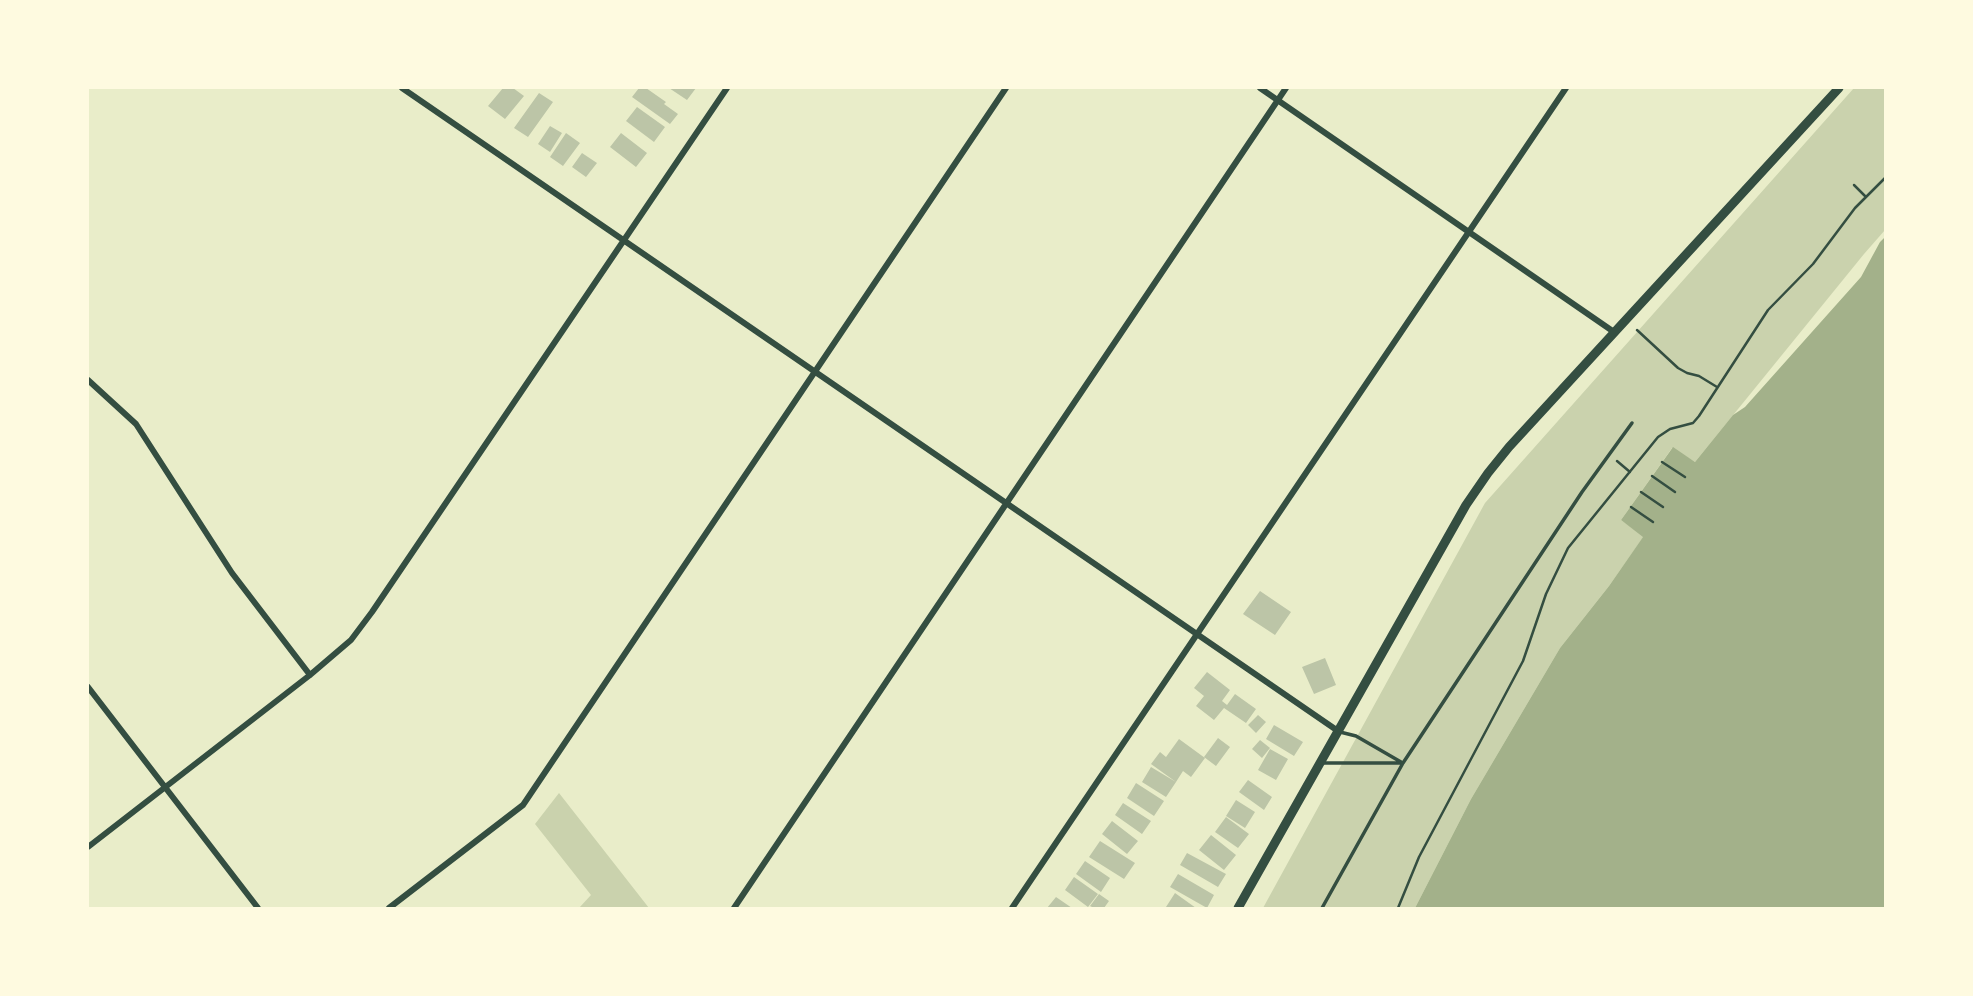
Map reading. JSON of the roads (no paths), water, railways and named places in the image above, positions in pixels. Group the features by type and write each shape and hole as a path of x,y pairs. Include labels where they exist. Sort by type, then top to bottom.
{"main road":[{"path":"1238,908 1466,505 1509,447 1839,88"}],"street":[{"path":"402,88 1338,731"},
{"path":"88,847 310,675 351,640 727,88"},
{"path":"389,908 523,805 1006,88"},
{"path":"1260,88 1614,332"},
{"path":"734,908 1286,88"},
{"path":"1012,908 1566,88"},
{"path":"88,380 135,424 232,573 310,675"},
{"path":"88,687 258,908"}],"lane":[{"path":"1322,908 1403,764 1582,492 1632,423"},
{"path":"1338,731 1356,736 1403,764"},
{"path":"1322,763 1403,764"}]}
